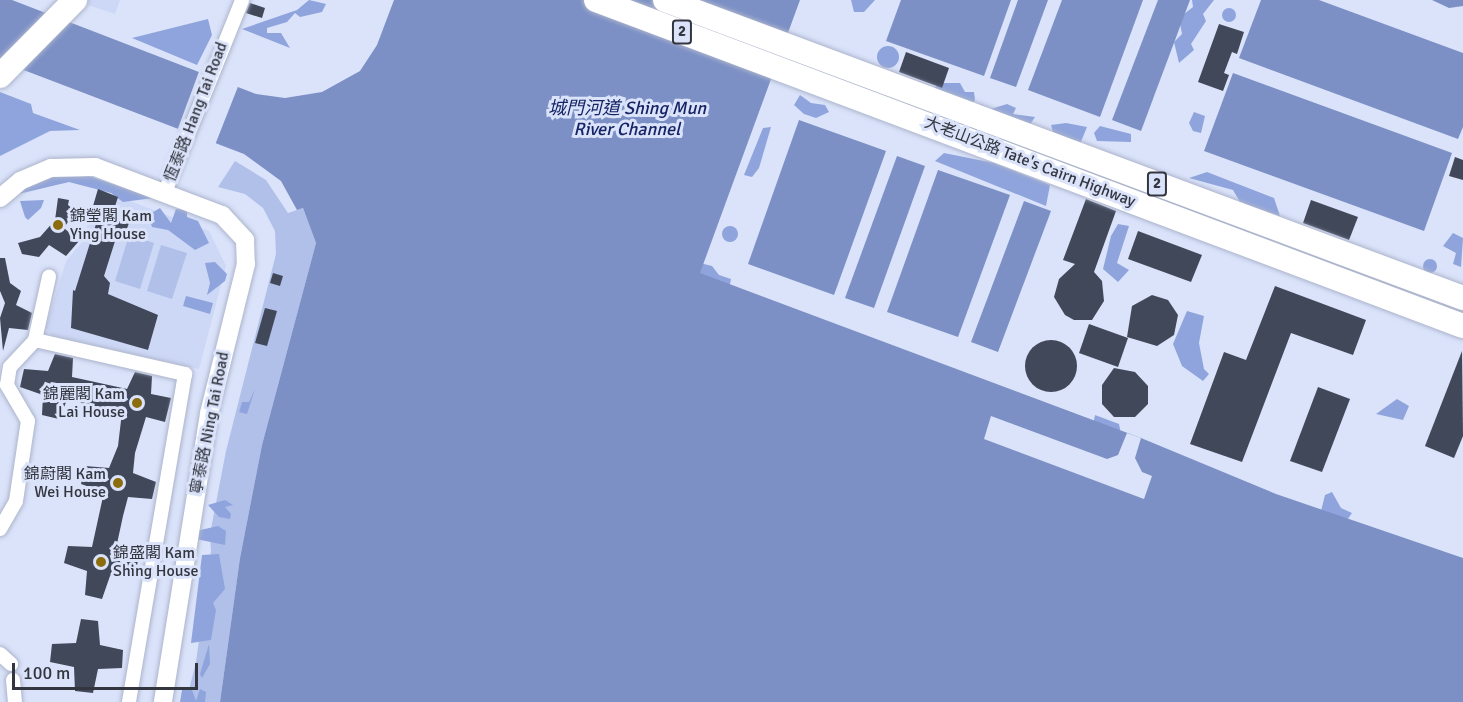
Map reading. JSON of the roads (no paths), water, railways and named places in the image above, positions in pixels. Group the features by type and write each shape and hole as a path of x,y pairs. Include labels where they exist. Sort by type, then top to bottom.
{"highway":[{"path":"0,76 75,0"},
{"name":"大老山公路 Tate's Cairn Highway","path":"596,0 1463,326"},
{"name":"大老山公路 Tate's Cairn Highway","path":"665,0 1463,298"}],"street":[{"name":"恆泰路 Hang Tai Road","path":"0,198 36,173 78,165 113,172 165,192 242,0"},
{"name":"寧泰路 Ning Tai Road","path":"163,702 209,414 247,251 245,240 232,222 165,192"},
{"path":"0,529 16,501 28,420 7,386 10,368 35,340 49,277"},
{"path":"35,340 185,374 129,702"},
{"path":"13,680 15,702"}],"water":[{"name":"城門河道 Shing Mun River Channel","path":"0,0 12,0 256,94 285,98 322,92 360,71 377,45 394,0 800,0 700,273 1141,438 1276,494 1463,558 1463,702 220,702 240,558 262,445 316,243 303,208 297,210 281,181 244,154 0,61"},
{"path":"901,0 1011,0 984,76 886,41"},
{"path":"1018,0 1048,0 1016,87 990,78"},
{"path":"1062,0 1143,0 1100,117 1028,90"},
{"path":"1158,0 1190,0 1141,131 1112,120"},
{"path":"1261,0 1319,0 1463,53 1463,127 1458,139 1239,58"},
{"path":"1432,0 1463,0 1463,6 1449,8"},
{"path":"1233,73 1452,153 1424,231 1204,151"},
{"path":"799,120 886,151 834,295 748,264"},
{"path":"897,156 925,166 874,308 845,298"},
{"path":"938,170 1010,195 958,337 887,312"},
{"path":"1024,201 1051,211 998,352 971,342"}],"place":[{"name":"錦瑩閣 Kam Ying House","path":"58,225"},
{"name":"錦麗閣 Kam Lai House","path":"137,403"},
{"name":"錦蔚閣 Kam Wei House","path":"118,483"},
{"name":"錦盛閣 Kam Shing House","path":"101,562"}]}
